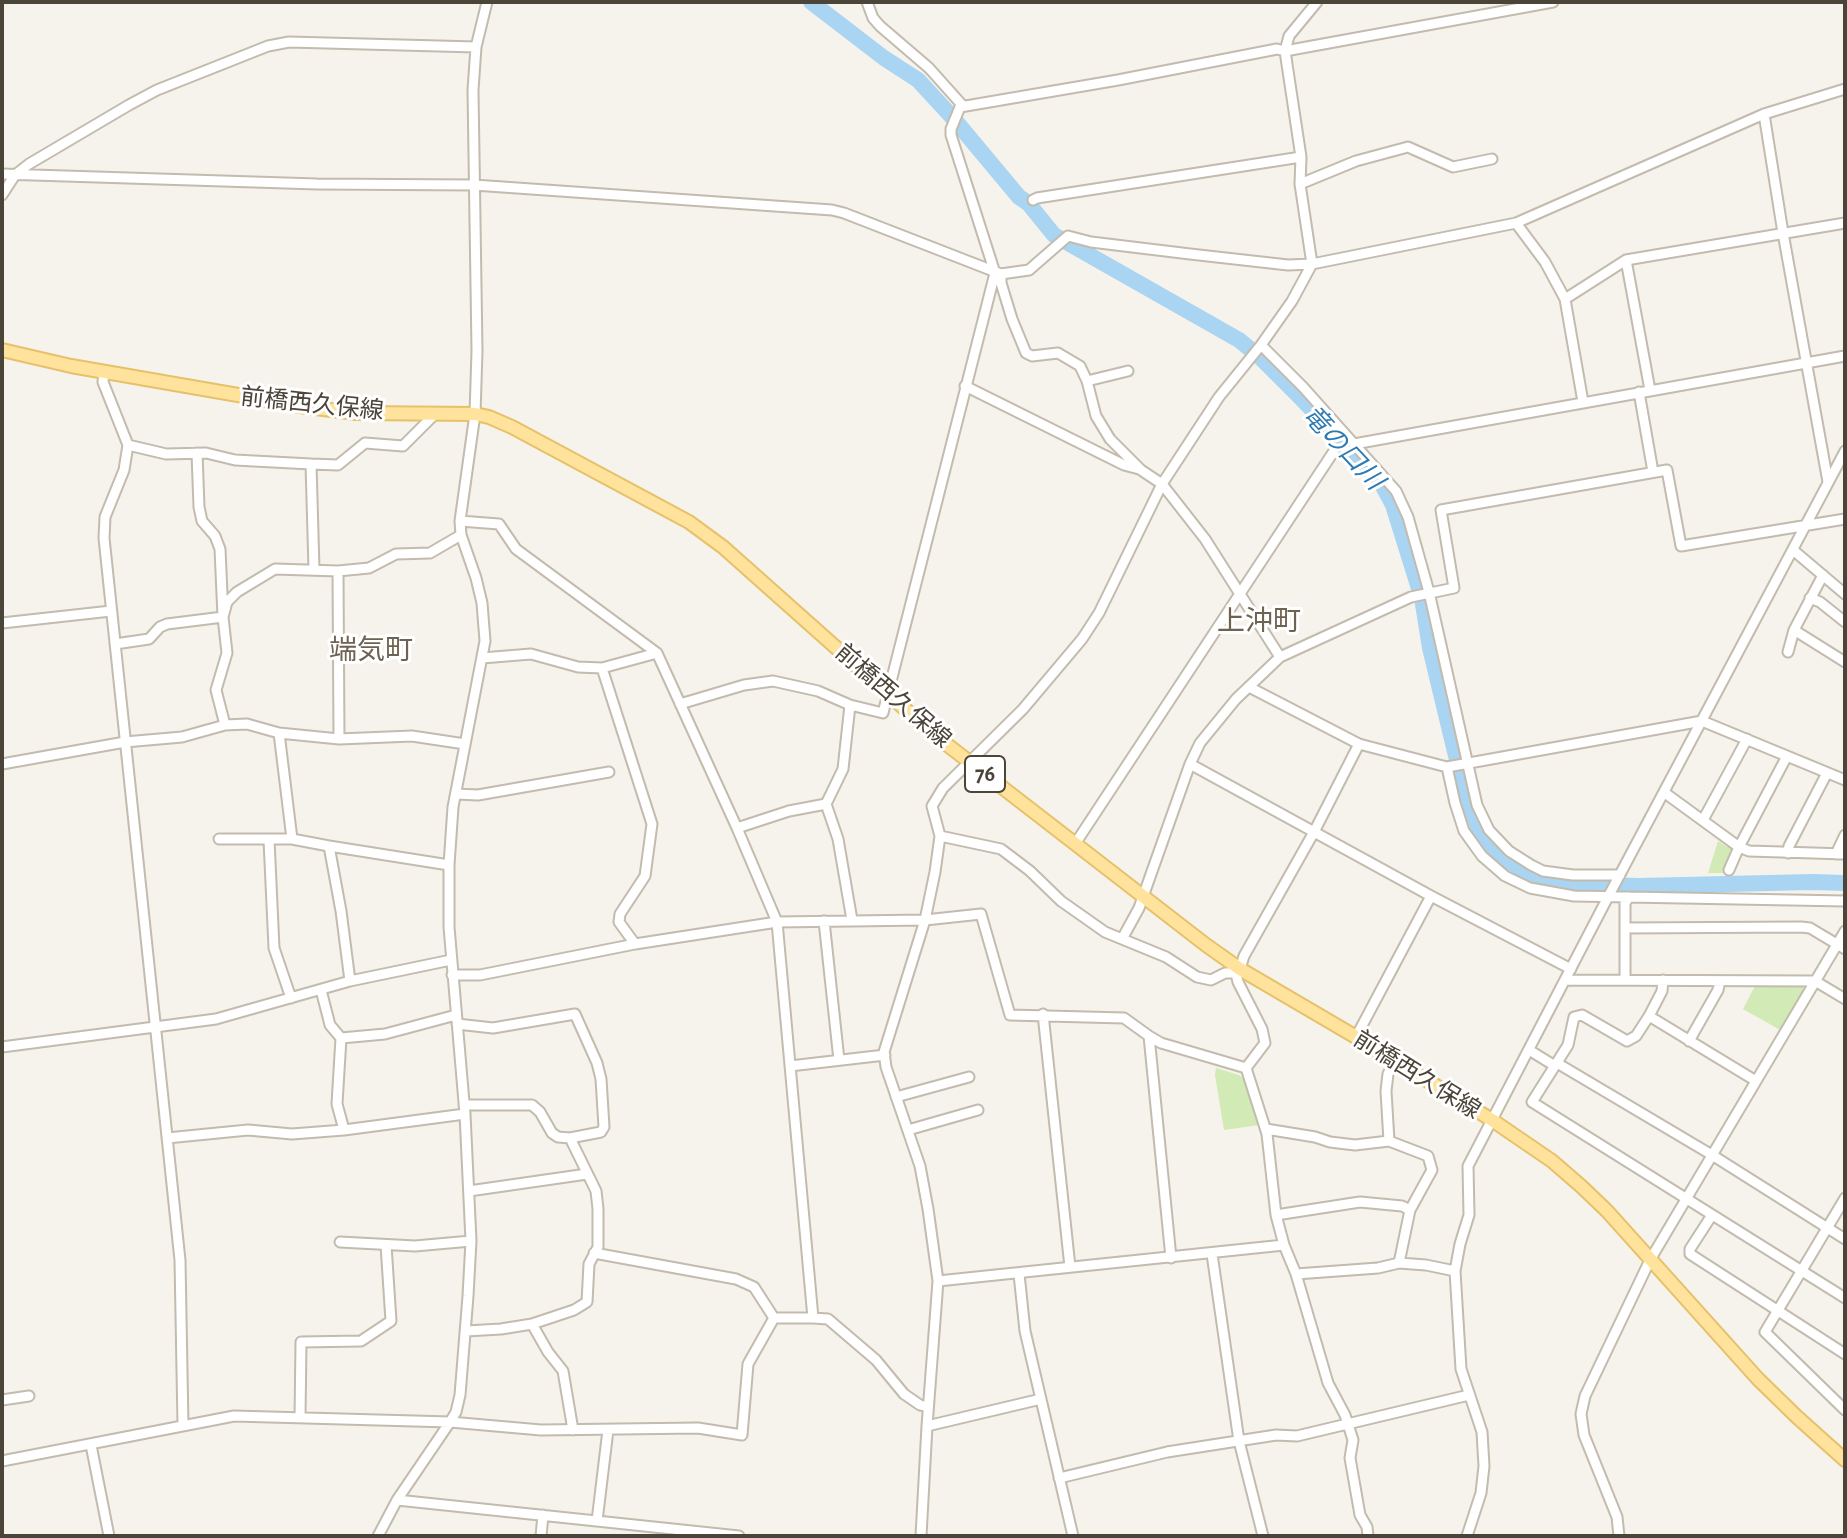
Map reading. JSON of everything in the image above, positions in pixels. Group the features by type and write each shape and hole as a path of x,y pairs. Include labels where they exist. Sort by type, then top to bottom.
{"main road":[{"name":"前橋西久保線","path":"2,350 50,362 307,407 356,413 475,414 489,417 689,522 723,547 932,733 1238,971 1356,1037 1492,1120 1552,1161 1582,1187 1758,1379 1845,1460"}],"street":[{"path":"378,1536 397,1500 456,1412 466,1331 471,1241 465,1109 449,927 449,865 456,794 485,641 482,603 461,535 460,521 475,414 477,336 471,109 476,47 487,2"},
{"path":"921,1536 938,1281 920,1166 886,1067 885,1055 925,920 940,836 932,806 943,788 1023,709 1082,639 1099,613 1162,484 1219,397 1292,301 1312,264 1300,184 1301,157 1285,51 1289,36 1317,2"},
{"path":"961,107 1553,2"},
{"path":"868,6 880,26 929,68 961,107"},
{"path":"2,195 15,175 70,139 157,90 268,46 289,42 476,47"},
{"path":"2,174 317,184 474,185 832,210 998,274 1029,270 1070,236 1091,242 1288,265 1312,264 1516,223 1764,114 1845,89"},
{"path":"961,107 951,135 1026,353 1032,356 1058,353 1080,366 1096,416 1110,439 1141,470 1162,484 1205,539 1280,657"},
{"path":"1764,114 1828,482"},
{"path":"1300,184 1356,161 1408,147 1453,167 1492,159"},
{"path":"1033,200 1301,157"},
{"path":"1516,223 1545,262 1565,299 1583,402"},
{"path":"1565,299 1626,260 1845,223"},
{"path":"1626,260 1653,472"},
{"path":"680,704 744,685 773,681 818,691 850,705 883,713 965,386 998,274"},
{"path":"1261,345 1396,491 1408,517 1428,593 1477,805 1489,830 1509,851 1531,865 1557,874 1619,876"},
{"path":"1354,444 1845,356"},
{"path":"104,371 103,382 128,445 124,470 103,524 180,1260 183,1426"},
{"path":"1087,381 1128,371"},
{"path":"965,386 1124,465 1141,470"},
{"path":"128,445 166,454 206,453 235,460 338,465 365,443 403,446 436,413"},
{"path":"1075,844 1334,451"},
{"path":"1467,1536 1481,1493 1484,1466 1482,1432 1461,1369 1455,1271 1469,1215 1468,1166 1845,451"},
{"path":"197,453 202,521 215,536 220,549 227,653 216,690 225,725"},
{"path":"311,464 314,569"},
{"path":"1122,939 1144,896 1190,764 1200,743 1236,699 1280,657 1411,597 1454,588 1441,510 1667,470 1681,546 1841,519 1845,532"},
{"path":"460,521 499,524 516,549 657,653 737,828 777,922 813,1318"},
{"path":"223,617 227,602 237,592 275,569 338,571 369,568 396,554 430,553 461,535"},
{"path":"1793,550 1845,594"},
{"path":"338,571 339,739"},
{"path":"1788,652 1794,630 1823,575"},
{"path":"1810,598 1845,622"},
{"path":"2,623 111,611"},
{"path":"115,644 149,639 167,624 223,617"},
{"path":"1794,630 1845,663"},
{"path":"482,658 531,654 578,667 602,668 657,653"},
{"path":"602,668 652,824 645,876 620,914 619,922 635,944"},
{"path":"1249,687 1359,744 1448,767 1702,721 1845,780"},
{"path":"850,705 843,769 826,804 838,839 852,920"},
{"path":"2,764 125,742 182,737 225,725 247,724 279,733 339,739 412,736 465,744"},
{"path":"279,733 292,839"},
{"path":"1703,820 1747,739"},
{"path":"1246,1068 1265,1043 1262,1029 1238,982 1238,971 1359,744"},
{"path":"1729,870 1787,756"},
{"path":"1190,764 1571,969"},
{"path":"1448,767 1464,831 1482,856 1505,876 1530,888 1554,893 1629,897 1845,901"},
{"path":"456,794 478,795 609,772"},
{"path":"1788,853 1827,773"},
{"path":"1665,793 1749,851 1841,854 1845,835"},
{"path":"737,828 789,811 826,804"},
{"path":"940,836 1001,849 1085,919 1105,932 1166,957 1197,977 1211,980 1238,971"},
{"path":"219,839 292,839 449,865"},
{"path":"269,840 274,948 291,998"},
{"path":"329,846 350,981"},
{"path":"1356,1037 1431,896"},
{"path":"1625,980 1625,903 1629,897"},
{"path":"452,975 480,975 635,944 777,922 925,920 981,914 1010,1015 1124,1018 1161,1043 1246,1068"},
{"path":"824,921 839,1060"},
{"path":"1625,928 1801,927 1810,928 1841,947"},
{"path":"1619,1536 1617,1517 1584,1435 1581,1414 1585,1396 1650,1260 1815,981 1841,947 1845,931"},
{"path":"2,1047 216,1019 350,981 451,960"},
{"path":"1566,980 1815,981 1845,999"},
{"path":"1663,980 1662,991 1649,1016 1636,1036 1627,1041 1582,1015 1574,1017 1568,1045 1532,1102 1845,1298"},
{"path":"1689,1041 1720,981"},
{"path":"321,990 330,1025 341,1038 337,1104 344,1130"},
{"path":"167,1138 248,1130 292,1134 344,1130 465,1109 532,1105 558,1137 601,1132 604,1127 597,1063 575,1014 493,1028 457,1020 385,1034 341,1038"},
{"path":"1043,1014 1070,1267"},
{"path":"1649,1016 1756,1081"},
{"path":"1149,1036 1171,1258"},
{"path":"1529,1050 1712,1155 1845,1239"},
{"path":"790,1066 885,1055"},
{"path":"1389,1141 1386,1091 1388,1074 1395,1061"},
{"path":"1246,1068 1266,1129 1276,1215 1284,1245 1296,1274 1328,1383 1345,1415 1353,1440 1350,1458 1360,1515 1368,1536"},
{"path":"896,1097 969,1077"},
{"path":"908,1130 978,1110"},
{"path":"1266,1129 1355,1145 1389,1141 1428,1156 1432,1170 1410,1210 1399,1263"},
{"path":"466,1331 532,1324 574,1310 587,1302 589,1264 598,1247 598,1209 596,1191 570,1138"},
{"path":"469,1191 587,1174"},
{"path":"1845,1198 1765,1332 1845,1410"},
{"path":"1276,1215 1360,1202 1402,1206 1410,1210"},
{"path":"1712,1215 1690,1249 1690,1254 1845,1354"},
{"path":"340,1242 415,1246 471,1241"},
{"path":"300,1418 301,1342 361,1341 391,1321 386,1245"},
{"path":"938,1281 1284,1245"},
{"path":"594,1253 736,1279 754,1287 774,1318"},
{"path":"1212,1254 1239,1441 1263,1536"},
{"path":"1296,1274 1378,1268 1399,1263 1455,1271"},
{"path":"1019,1274 1025,1331 1073,1536"},
{"path":"774,1318 828,1319 876,1360 904,1394 928,1407"},
{"path":"2,1461 234,1416 450,1422 541,1430 698,1428 742,1435 748,1364 774,1318"},
{"path":"532,1324 563,1371 573,1430"},
{"path":"1059,1478 1167,1452 1276,1435 1297,1436 1469,1395"},
{"path":"2,1400 29,1396"},
{"path":"927,1426 1041,1399"},
{"path":"597,1521 608,1430"},
{"path":"91,1445 109,1536"},
{"path":"397,1500 739,1536"},
{"path":"541,1536 543,1515"}],"green space":[{"path":"1718,841 1727,847 1729,845 1733,852 1724,873 1708,873"},
{"path":"1756,984 1801,984 1805,991 1782,1031 1743,1009"},
{"path":"1216,1068 1246,1080 1260,1125 1224,1130"}],"waterway":[{"name":"竜の口川","path":"811,2 918,80 1054,235 1239,340 1260,357 1380,481 1393,505 1422,598 1430,648 1462,781 1478,827 1493,848 1534,877 1566,884 1845,883"}],"district":[{"name":"上沖町","path":"1259,622"},
{"name":"端気町","path":"371,651"}]}
